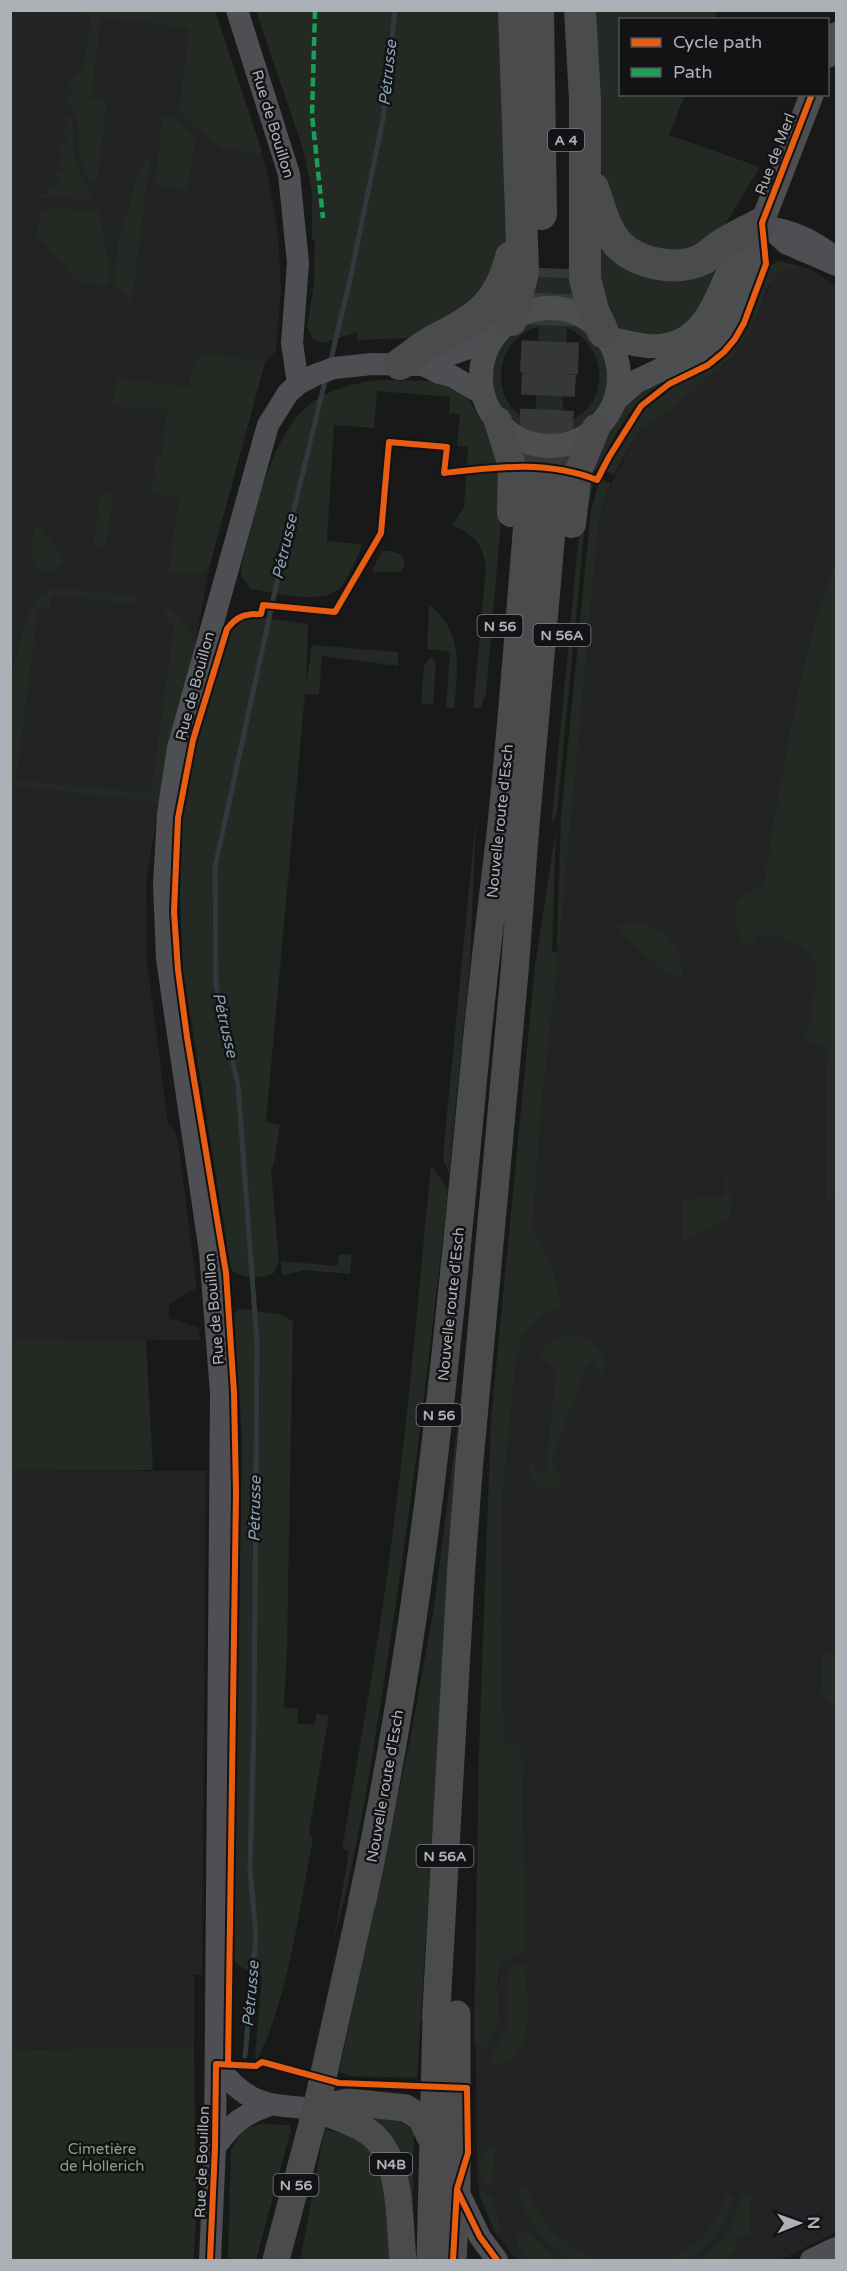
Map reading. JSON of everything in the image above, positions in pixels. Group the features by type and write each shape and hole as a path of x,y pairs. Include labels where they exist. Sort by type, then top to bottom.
{"highway":[{"path":"502,329 523,272 514,10"},
{"name":"A 4","path":"538,10 553,269 566,141 561,10"},
{"name":"A 4","path":"580,10 585,100 585,279 593,310 605,335"},
{"name":"A 4","path":"585,168 607,227 618,244 636,257 657,264 680,265 701,260 726,242 762,223"},
{"path":"411,364 434,340 468,323 495,297 513,250 519,190"},
{"name":"N 56","path":"485,956 481,832 512,488 512,466 498,421"},
{"name":"N 56A","path":"515,967 543,845 576,487 582,462 596,428"},
{"name":"Nouvelle route d'Esch","path":"362,1902 392,1756 423,1552 485,956 544,479 515,967 469,1466 454,1696 446,2015"}],"main road":[{"path":"829,54 837,34"},
{"name":"Rue de Merl","path":"615,400 635,382 706,348 724,329 750,267 762,223 811,96"},
{"name":"Rue de Merl","path":"605,335 648,346 665,345 682,340 696,330 714,304 734,259 762,223"},
{"path":"552,308 580,314 605,335 613,349 618,368 618,387 615,400 604,420 596,428 576,441 552,446 539,445 522,439 498,421 484,395 482,381 483,366 502,329 538,309 552,308"},
{"name":"Nouvelle route d'Esch","path":"276,2260 316,2109 362,1902"},
{"name":"Nouvelle route d'Esch","path":"430,2260 433,2143 446,2015"},
{"name":"N 56A","path":"446,2015 457,2189 453,2260"},
{"path":"316,2109 348,2103 406,2108 420,2118 457,2189"},
{"name":"N4B","path":"316,2109 369,2132 388,2154 396,2189 403,2260"}],"street":[{"name":"Rue de Bouillon","path":"237,10 289,174 298,263 292,343 296,383"},
{"path":"762,223 792,229 826,247 837,256"},
{"path":"762,223 785,245 837,267"},
{"name":"Rue de Bouillon","path":"210,2260 215,2147 221,1393 210,1252 166,959 164,884 168,814 178,748 268,425 280,403 296,383 333,368 353,365 411,364 457,354 502,329"},
{"name":"Rue de Bouillon","path":"411,364 452,376 484,395"},
{"path":"216,2064 228,2081 249,2097 270,2105 316,2109"},
{"path":"215,2147 234,2122 250,2112 270,2105"},
{"path":"457,2189 480,2237 496,2260"},
{"path":"811,2260 837,2248"}],"shaded area":[{"path":"11,11 215,11 267,170 278,233 281,290 276,351 265,362 210,565 196,639 159,803 146,884 147,960 168,1125 174,1130 178,1140 197,1288 169,1304 169,1318 199,1328 200,1340 11,1339"},
{"path":"807,268 818,273 836,287 836,2232 780,2260 516,2260 494,2231 479,2193 476,2048 482,2052 498,1986 501,1963 508,1957 526,1953 520,1744 504,1744 502,1503 516,1363 523,1335 540,1318 562,1305 553,1269 533,1229 541,1115 598,533 603,501 639,428 671,410 734,355 774,279 783,271"},
{"path":"10,1471 206,1471 202,1975 194,1975 194,2047 11,2049"}],"green space":[{"path":"70,11 215,11 262,152 224,150 179,113 189,28 101,17 91,99 107,101 97,180 92,182 84,169 77,122 74,110 66,96 73,91 67,83 83,70 91,15"},
{"path":"256,11 501,11 508,250 499,273 440,332 408,338 357,340 357,332 323,343 313,339 307,327 314,284 315,240 312,239 312,193 303,149"},
{"path":"596,11 717,11 714,18 619,18 619,96 685,96 669,135 760,167 719,235 704,247 659,256 619,228 603,180 600,156"},
{"path":"68,115 72,125 76,163 93,198 86,201 59,196 37,198 60,182 54,174 62,168 56,161 63,155 58,148 67,140 62,131 69,126 63,119"},
{"path":"162,118 173,118 211,149 195,138 188,189 155,186"},
{"path":"145,160 150,160 132,302 127,302 125,293 114,286 119,234 131,200 135,180"},
{"path":"52,208 99,211 110,270 108,285 76,281 37,235 40,214"},
{"path":"601,232 614,250 729,252 709,300 685,331 634,337 613,327 591,281"},
{"path":"779,261 807,268 783,271 774,279 767,289 750,332 734,355 671,410 639,429 614,475 606,471 627,432 647,405 664,392 714,364 739,341 750,321 770,266"},
{"path":"529,268 580,269 577,299 549,296 535,297 521,302"},
{"path":"547,317 574,323 593,336 604,355 608,376 605,396 595,415 578,428 554,434 529,431 511,419 499,402 493,382 495,361 504,341 521,326","holes":["539,327 535,422 519,414 509,403 503,389 501,374 504,359 511,345 523,334","567,328 581,337 592,349 598,363 599,378 597,393 590,406 578,416 562,423"]},
{"path":"207,354 265,362 210,565 200,575 168,573 179,498 151,494 155,458 161,458 167,410 112,406 116,381 121,379 189,387 195,363"},
{"path":"710,358 664,382 642,399 624,421 598,471 587,468 606,433 633,394"},
{"path":"378,380 440,381 467,397 498,452 502,510 486,694 480,709 473,708 486,569 483,554 476,541 466,532 452,526 464,507 468,447 457,446 460,414 449,413 450,397 377,391 374,428 334,425 327,541 361,544 351,571 339,589 321,596 284,595 251,589 241,576 241,567 259,500 276,452 287,430 301,412 317,399 346,386"},
{"path":"602,480 611,483 603,501 598,533 559,944 557,944 561,816 591,510 598,485"},
{"path":"584,481 593,484 585,524 557,813 551,827"},
{"path":"100,493 113,495 106,547 93,545"},
{"path":"35,524 66,561 54,571 41,571 34,560 32,542"},
{"path":"382,551 402,555 405,564 401,572 374,572 372,570"},
{"path":"836,561 836,1199 826,1199 825,1047 805,1040 813,1014 808,1012 817,981 815,964 811,955 804,948 786,939 755,935 755,944 744,945 735,928 737,900 764,884 782,773 803,670 817,615"},
{"path":"52,589 136,596 136,604 52,595 50,609 38,608 16,780 151,793 174,625 166,618 167,607 177,615 196,639 159,803 11,785 11,676 30,607 40,596"},
{"path":"429,605 448,626 453,639 457,665 454,708 446,707 450,652 427,649"},
{"path":"251,616 308,624 306,686 312,645 398,652 398,666 322,656 319,694 305,694 266,1122 280,1125 271,1170 279,1261 274,1273 254,1277 233,1272 230,1264 183,970 180,895 182,822 197,742 233,627"},
{"path":"431,657 436,661 433,705 421,703 424,665"},
{"path":"476,817 470,963 449,1173 443,1155"},
{"path":"556,829 552,952 558,953 541,1115 533,1229 553,1269 562,1305 540,1318 523,1335 516,1363 502,1503 504,1744 521,1744 526,1953 513,1956 500,1968 497,2023 482,2053 476,2048 474,2042 479,1750 491,1419 535,966"},
{"path":"631,922 653,927 669,937 679,954 682,977 656,964 637,949 616,926"},
{"path":"431,1165 448,1190 421,1420 398,1592 372,1758 359,1831 334,1939 349,1851 342,1849 376,1650 399,1485"},
{"path":"725,1179 729,1179 730,1216 727,1220 683,1240 681,1236 682,1199 725,1196"},
{"path":"339,1254 352,1255 350,1274 304,1270 282,1276 281,1261 337,1266"},
{"path":"240,1309 280,1314 293,1321 284,1707 298,1709 297,1724 315,1724 316,1714 329,1715 309,1832 313,1840 292,1951 278,2006 258,2059 255,2057 262,1977 241,1967 233,1960 242,1439 234,1314"},
{"path":"577,1334 590,1341 599,1351 604,1370 602,1378 593,1362 586,1365 552,1462 564,1482 556,1487 543,1489 533,1482 529,1460 540,1473 546,1469 556,1370 539,1353 555,1339"},
{"path":"11,1339 146,1340 153,1470 11,1471"},
{"path":"458,1421 417,2078 352,2076 339,2072 411,1735 434,1607"},
{"path":"836,1652 836,1705 831,1705 821,1693 822,1655"},
{"path":"516,1965 525,1965 528,2018 523,2045 507,2062 493,2064 488,2062 508,2024 508,1977"},
{"name":"Cimetière de Hollerich","path":"194,2047 196,2225 193,2260 11,2260 11,2049"},
{"path":"367,2115 399,2120 414,2133 413,2209 403,2157 388,2134"},
{"path":"259,2124 290,2125 291,2130 256,2260 228,2260 231,2150 244,2129"},
{"path":"325,2129 356,2139 376,2162 385,2194 390,2260 300,2260"},
{"path":"491,2145 495,2149 492,2187 483,2183 481,2173 482,2158"},
{"path":"527,2185 538,2210 554,2232 575,2248 600,2260 572,2260 556,2250 537,2232 517,2193 519,2188"},
{"path":"481,2191 493,2197 501,2232 496,2234 480,2197"},
{"path":"726,2195 734,2195 728,2214 716,2234 701,2251 684,2260 660,2260 683,2251 702,2237 716,2218"},
{"path":"741,2195 750,2195 750,2236 738,2236 735,2251 725,2260 698,2260 714,2248 727,2232 736,2215"},
{"path":"524,2230 560,2260 527,2260 518,2246 517,2235"}],"waterway":[{"name":"Pétrusse","path":"330,363 350,280 383,119 395,10"},
{"name":"Pétrusse","path":"245,2056 256,1936 250,1868 254,1724 257,1343 238,1085 216,985 215,867 282,559 326,377"}],"tunnel":[{"path":"536,373 541,268"},
{"path":"562,374 565,269"},
{"path":"531,479 536,373"},
{"path":"556,480 562,374"}],"marked path":[{"path":"315,10 312,115 323,218"}],"cycle path":[{"path":"228,2065 236,1492 234,1393 226,1273 187,1037 178,970 174,912 178,818 193,740 227,629 234,621 245,615 261,614 263,605 335,612 381,533 389,442 447,447 444,473 503,467 541,467 597,480 641,406 669,384 708,365 724,352 744,323 766,264 762,223 811,96"},
{"path":"210,2260 216,2064 256,2066 262,2062 339,2083 467,2088 468,2153 457,2189 453,2260"},
{"path":"458,2192 480,2237 497,2260"}]}
